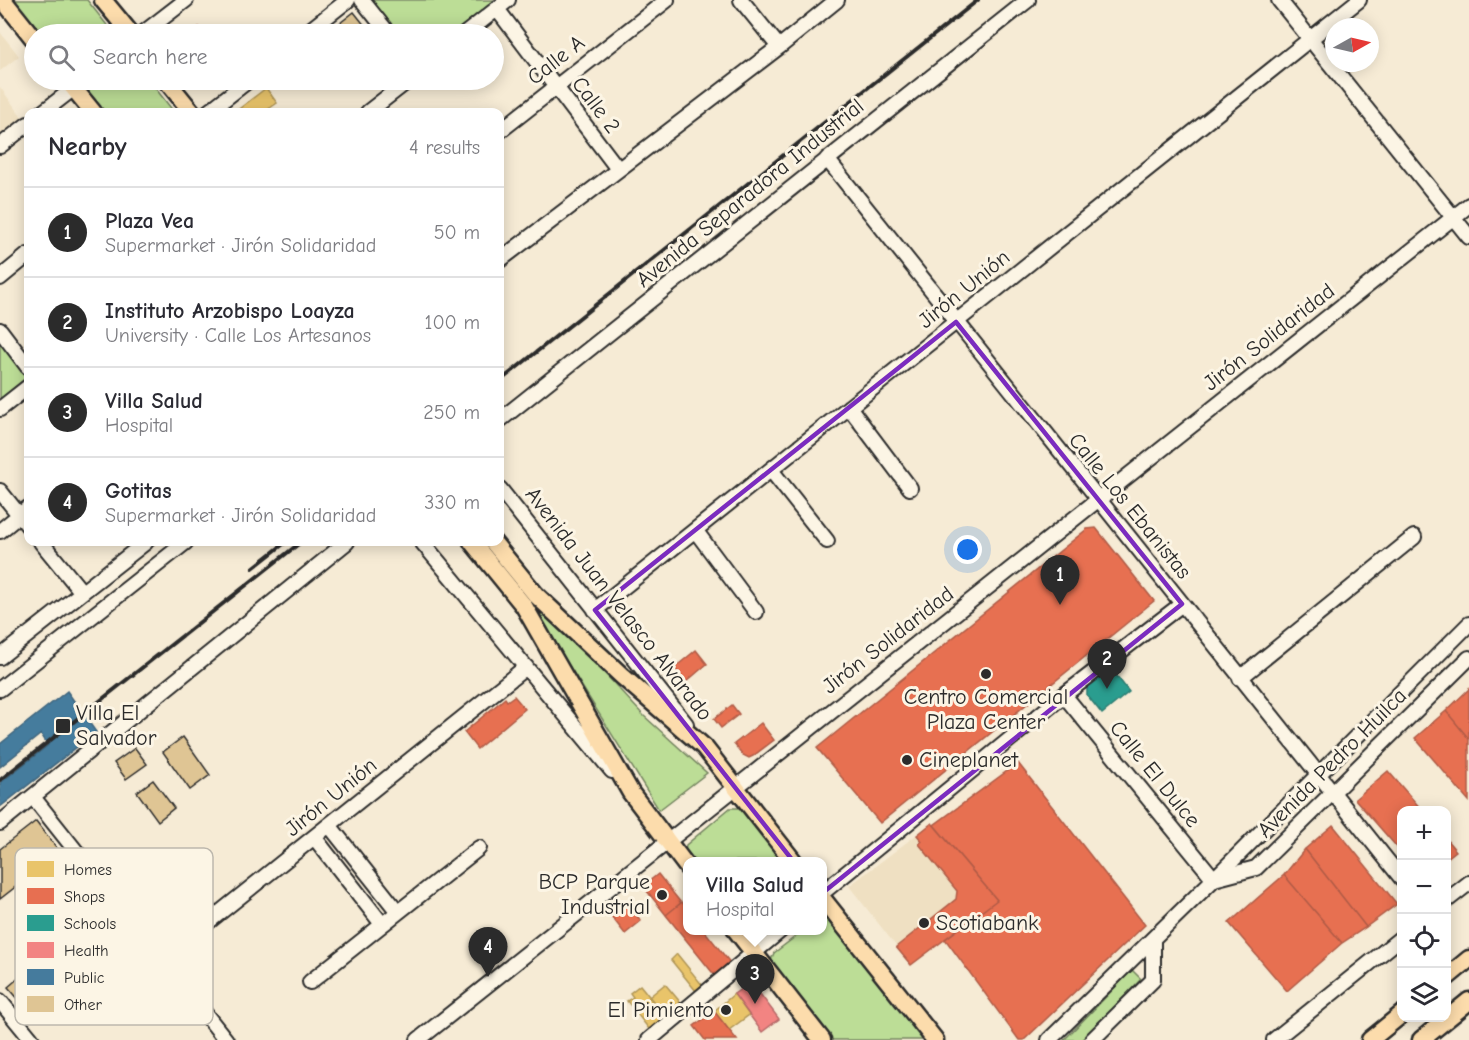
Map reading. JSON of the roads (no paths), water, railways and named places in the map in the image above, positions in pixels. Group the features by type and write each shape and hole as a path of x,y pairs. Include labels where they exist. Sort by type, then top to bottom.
{"main road":[{"path":"3,0 24,26"},
{"path":"103,0 122,24"},
{"path":"76,90 90,108"},
{"path":"174,90 189,108"},
{"path":"475,546 524,606 631,794 683,862"},
{"name":"Avenida Juan Velasco Alvarado","path":"496,546 536,596 622,676 704,747 791,857"},
{"path":"827,902 935,1040"},
{"path":"740,935 822,1040"},
{"path":"1451,974 1469,959"},
{"path":"1421,1040 1469,1001"},
{"path":"1370,1040 1397,1017"}],"street":[{"path":"155,24 186,0"},
{"path":"318,24 348,0"},
{"path":"362,0 381,24"},
{"path":"478,24 508,0"},
{"name":"Calle A","path":"504,128 667,0"},
{"path":"741,0 779,47"},
{"path":"504,257 837,0"},
{"name":"Avenida Separadora Industrial","path":"504,417 1028,0"},
{"path":"1279,0 1469,237"},
{"name":"Jirón Unión","path":"595,610 1359,0"},
{"name":"Calle 2","path":"497,9 618,169"},
{"path":"47,108 65,90"},
{"path":"213,108 236,90"},
{"path":"373,108 396,90"},
{"path":"0,146 24,127"},
{"name":"Calle Los Ebanistas","path":"827,159 1397,874"},
{"name":"Jirón Solidaridad","path":"418,1040 1469,205"},
{"path":"0,278 24,258"},
{"path":"0,330 24,362"},
{"path":"0,410 24,390"},
{"path":"849,407 910,488"},
{"path":"771,470 827,541"},
{"path":"0,491 24,512 0,531"},
{"name":"Avenida Juan Velasco Alvarado","path":"504,494 704,747"},
{"path":"695,530 756,612"},
{"path":"1240,678 1414,537"},
{"path":"44,546 81,591"},
{"path":"0,657 141,546"},
{"path":"0,689 181,546"},
{"path":"0,823 342,546"},
{"path":"425,546 631,794"},
{"path":"827,892 1064,695 1182,604"},
{"path":"1049,1040 1469,624"},
{"name":"Avenida Pedro Huilca","path":"1214,879 1256,868 1469,658"},
{"name":"Jirón Unión","path":"213,918 526,667"},
{"name":"Calle El Dulce","path":"1064,695 1214,879"},
{"path":"33,797 74,848"},
{"path":"329,825 398,912"},
{"path":"314,837 382,924"},
{"path":"310,982 479,848"},
{"path":"1451,897 1469,883"},
{"path":"649,1040 775,935"},
{"path":"1092,1040 1153,980 1153,939"},
{"path":"1274,1040 1397,940"},
{"path":"0,1000 15,1019"},
{"path":"213,1024 226,1040"},
{"path":"20,1025 32,1040"}],"railway":[{"path":"504,378 978,0"},
{"path":"253,568 281,546"},
{"path":"0,780 296,546"}],"place":[{"name":"Plaza Vea","path":"1060,605"},
{"name":"Centro Comercial Plaza Center","path":"986,674"},
{"name":"Instituto Arzobispo Loayza","path":"1107,689"},
{"name":"Villa El Salvador","path":"63,726"},
{"name":"Cineplanet","path":"907,760"},
{"name":"BCP Parque Industrial","path":"662,895"},
{"name":"Scotiabank","path":"924,923"},
{"name":"Gotitas","path":"488,977"},
{"name":"Villa Salud","path":"755,1004"},
{"name":"El Pimiento","path":"726,1010"}]}
